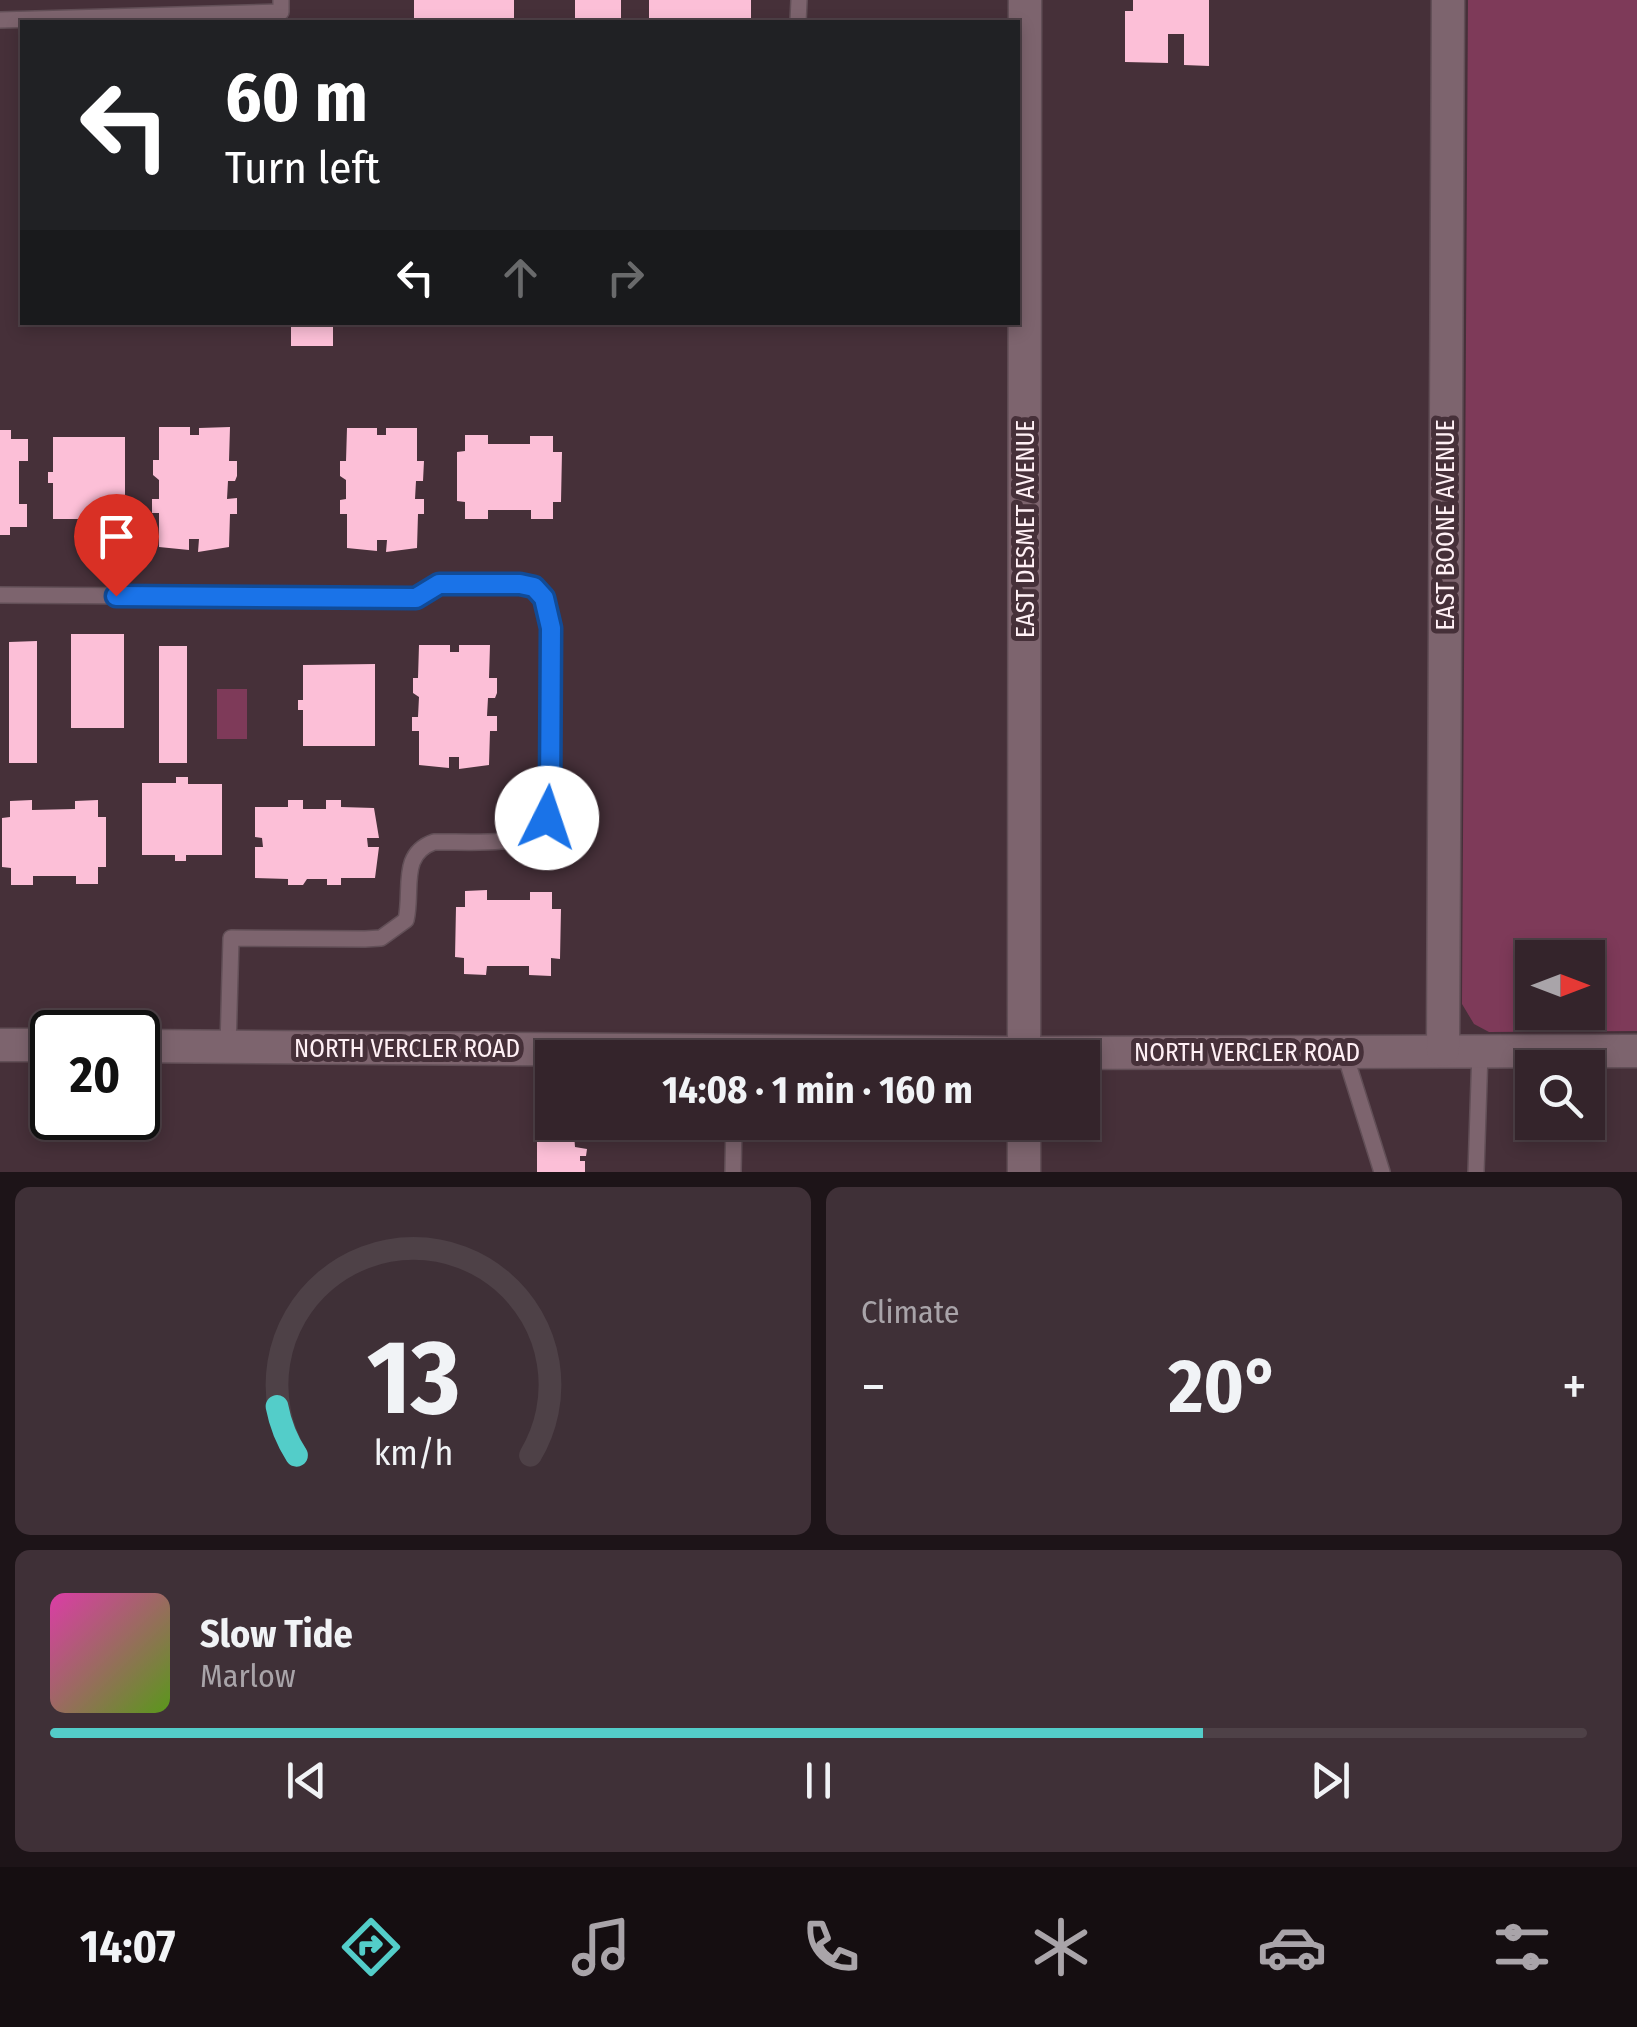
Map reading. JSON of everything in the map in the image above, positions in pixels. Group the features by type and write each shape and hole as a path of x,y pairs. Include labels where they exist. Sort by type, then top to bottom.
{"street":[{"name":"EAST DESMET AVENUE","path":"1024,1040 1025,0"},
{"name":"EAST BOONE AVENUE","path":"1443,1050 1448,0"},
{"path":"0,1045 30,1046"},
{"name":"NORTH VERCLER ROAD","path":"160,1046 535,1051"},
{"name":"NORTH VERCLER ROAD","path":"1100,1054 1637,1051"},
{"path":"1024,1140 1024,1172"}],"lane":[{"path":"0,20 281,12 281,0"},
{"path":"0,595 416,598 439,584 520,584 534,587 544,598 551,628 547,818 536,831 521,838 421,846 410,867 406,920 381,938 231,938 228,1047"},
{"path":"1476,1172 1480,1050"},
{"path":"1344,1051 1382,1172"},
{"path":"733,1172 734,1140"}],"shaded area":[{"path":"1468,0 1637,0 1637,1031 1489,1032 1474,1024 1462,1004"},
{"path":"217,689 247,689 247,739 217,739"}],"building":[{"path":"414,0 514,0 514,20 414,20"},
{"path":"575,0 621,0 621,20 575,20"},
{"path":"649,0 751,0 751,20 649,20"},
{"path":"1133,0 1209,0 1209,66 1184,65 1184,34 1168,34 1168,63 1125,62 1125,11 1133,11"},
{"path":"291,325 333,325 333,346 291,346"},
{"path":"159,427 190,427 190,435 199,435 199,428 230,427 229,461 237,461 237,476 235,481 228,481 227,499 237,498 237,514 230,514 229,547 198,552 199,539 189,539 189,550 159,547 159,513 152,513 152,499 159,499 153,460 159,460"},
{"path":"347,428 377,428 377,435 386,435 386,428 417,428 417,461 424,461 423,481 416,481 415,499 424,499 424,514 418,514 417,548 386,552 387,540 377,540 377,551 347,548 347,514 340,514 340,500 346,499 346,480 340,476 340,461 346,461"},
{"path":"0,430 11,430 11,439 28,439 28,461 19,461 19,504 27,504 27,527 10,527 10,535 0,535"},
{"path":"465,435 488,435 488,444 530,444 530,436 553,436 553,452 562,452 561,502 553,502 553,519 531,519 531,510 488,510 488,519 465,519 465,502 457,501 457,452 465,451"},
{"path":"53,437 125,437 125,519 53,519 53,483 48,483 48,472 53,472"},
{"path":"71,634 124,634 124,728 71,728"},
{"path":"37,641 37,763 9,763 9,642"},
{"path":"419,645 450,645 450,652 459,652 459,645 490,645 489,678 497,678 497,693 495,698 488,698 487,716 497,716 497,731 490,731 489,765 459,769 459,757 449,757 449,768 419,765 419,731 412,731 412,717 418,717 419,697 413,693 413,678 418,678"},
{"path":"159,646 187,646 187,763 159,763"},
{"path":"375,664 375,746 303,746 303,710 298,710 298,700 303,700 303,665"},
{"path":"176,777 188,777 188,784 222,784 222,855 186,855 186,861 175,861 175,855 142,855 142,783 176,783"},
{"path":"32,800 32,810 75,809 75,801 98,800 98,817 106,817 106,867 98,867 98,884 76,884 76,876 33,876 33,885 11,885 11,868 2,867 2,818 10,817 10,801"},
{"path":"288,800 303,800 303,809 326,809 326,800 341,800 341,807 374,808 379,838 367,838 368,847 379,847 375,878 341,878 341,885 327,885 327,879 307,879 303,885 288,885 288,879 255,878 255,847 263,847 262,838 255,837 255,807 288,807"},
{"path":"487,890 487,900 530,900 530,892 552,892 552,909 561,909 560,959 551,958 551,976 529,975 529,966 487,966 486,975 464,974 464,958 455,957 456,907 465,907 465,891"},
{"path":"537,1140 574,1140 575,1147 587,1149 586,1156 580,1156 580,1161 585,1161 585,1172 537,1172"}],"route":[{"path":"116,596 416,598 439,584 534,587 544,598 551,628 547,818"}]}
